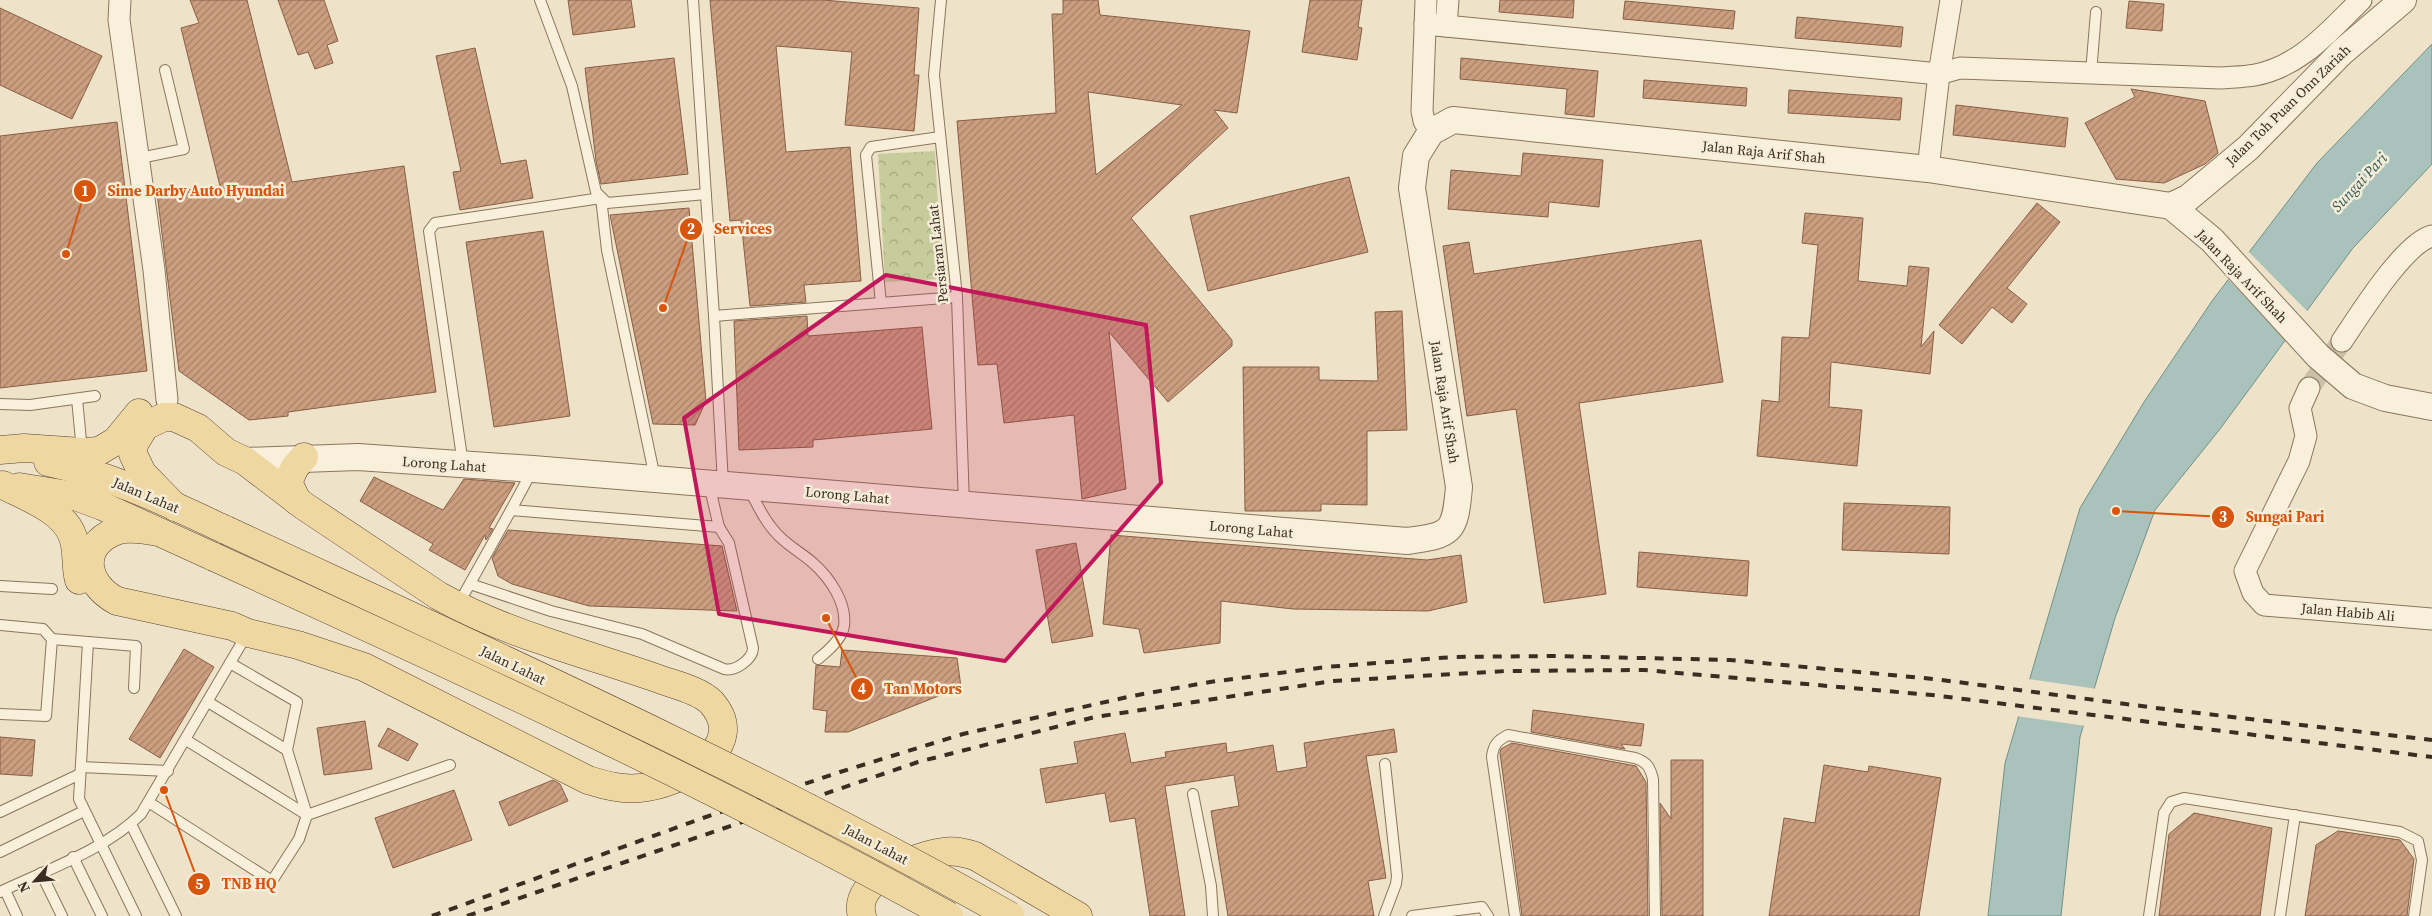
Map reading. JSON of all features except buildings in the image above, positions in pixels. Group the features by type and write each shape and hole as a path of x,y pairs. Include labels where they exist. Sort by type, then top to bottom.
{"main road":[{"path":"0,450 24,448 82,452 98,451 108,448 138,414 157,402 167,400 192,408 206,417 235,442 246,460"},
{"path":"159,532 133,528 118,530 96,543 90,555 90,570 94,583 104,594 117,601 232,626 248,633 298,645 364,667 588,780 625,789 659,785 704,762 719,746 724,736 723,723 717,710 708,700 694,692 547,642 463,595 439,596 297,501 246,460 226,452 198,428 180,420 164,417 145,426 134,444 133,454 137,464 175,507"},
{"name":"Jalan Lahat","path":"0,454 38,459 102,476 226,530 694,751 845,827 1010,916"},
{"path":"297,501 288,482 295,467 304,457"},
{"path":"1,485 58,516 67,525 76,547 79,583 86,595 96,605 108,611 138,617 230,633 248,633"},
{"name":"Jalan Lahat","path":"1,485 75,496 102,506 449,664 682,776 834,853 948,916"},
{"path":"862,916 862,900 873,881 924,857 956,851 975,856 1078,916"}],"street":[{"path":"120,0 119,20 140,158 167,400"},
{"path":"1426,0 1422,111 1424,121 1431,132"},
{"path":"1446,26 1448,0"},
{"path":"1928,169 1939,74 1951,0"},
{"path":"1425,24 1939,74 1960,68 2220,78 2255,75 2282,66 2312,48 2361,0"},
{"name":"Jalan Toh Puan Onn Zariah","path":"2171,206 2188,198 2248,148 2342,52 2403,0"},
{"name":"Jalan Raja Arif Shah","path":"1447,530 1456,518 1460,488 1412,188 1416,156 1431,132 1453,120 1928,169 2171,206 2212,240 2318,356 2353,386 2385,398 2432,406"},
{"path":"2342,341 2393,270 2417,242 2432,236"},
{"name":"Jalan Habib Ali","path":"2309,388 2300,408 2306,436 2299,461 2245,571 2253,593 2264,605 2432,619"},
{"name":"Lorong Lahat","path":"246,460 358,457 464,466 533,469 1407,541 1433,537 1447,530"}],"lane":[{"path":"540,0 572,86 596,192 601,198 608,203 706,194"},
{"path":"533,469 512,510 463,595 551,611 642,634 724,670 732,670 750,658 753,648 729,543 720,527 726,484 693,0"},
{"name":"Persiaran Lahat","path":"941,0 934,75 957,297 964,505"},
{"path":"2091,73 2096,12"},
{"path":"140,158 184,149 165,70"},
{"path":"881,303 866,155 871,147 940,137"},
{"path":"464,466 429,231 435,222 601,198"},
{"path":"601,198 607,250 656,478"},
{"path":"714,316 957,297"},
{"path":"0,404 30,404 95,396"},
{"path":"77,399 82,452"},
{"path":"726,484 780,538 814,564 832,583 843,613 844,628 831,649 818,659"},
{"path":"512,510 720,527"},
{"path":"0,586 52,589"},
{"path":"0,625 43,629 52,639 136,646 134,688"},
{"path":"18,916 2,891 100,844 131,824 150,803 248,633"},
{"path":"0,714 46,716 52,639"},
{"path":"88,642 78,799 136,916"},
{"path":"150,803 272,881 299,839 307,814 287,750 297,702 230,663"},
{"path":"208,702 287,750"},
{"path":"1515,916 1492,757 1493,749 1498,740 1508,735 1645,761 1651,769 1653,779 1654,916"},
{"path":"186,740 307,814"},
{"path":"1384,916 1397,876 1385,764"},
{"path":"307,814 450,765"},
{"path":"0,812 80,770 168,771"},
{"path":"1193,794 1211,886 1213,916"},
{"path":"2149,916 2164,813 2171,802 2184,798 2400,832 2418,841 2422,860 2414,916"},
{"path":"0,852 84,811"},
{"path":"2280,916 2295,815"},
{"path":"131,824 176,916"},
{"path":"73,857 102,916"},
{"path":"41,873 62,916"},
{"path":"1412,916 1482,907 1488,916"}],"highlighted area":[{"path":"886,275 1146,325 1161,483 1005,661 719,614 684,418"}],"green space":[{"path":"935,151 942,279 885,282 878,154"}],"water":[{"path":"2432,44 2432,164 2353,248 2220,429 2155,510 2115,618 2080,737 2061,916 1988,916 2005,763 2080,508 2144,402 2212,301 2317,163"}],"pier":[{"path":"2247,250 2309,313 2288,341 2227,278"},
{"path":"2028,679 2097,689 2086,726 2016,716"}],"tunnel":[{"path":"2309,388 2342,341"}],"railway":[{"path":"432,916 703,818 840,772 963,734 1132,696 1210,682 1326,667 1453,657 1553,656 1730,660 1934,679 2172,710 2432,740"},
{"path":"467,916 918,762 1095,717 1333,681 1506,671 1644,670 1932,695 2432,757"}],"place":[{"name":"Sime Darby Auto Hyundai","path":"66,254"},
{"name":"Services","path":"663,308"},
{"name":"Sungai Pari","path":"2116,511"},
{"name":"Tan Motors","path":"826,618"},
{"name":"TNB HQ","path":"164,790"}]}
